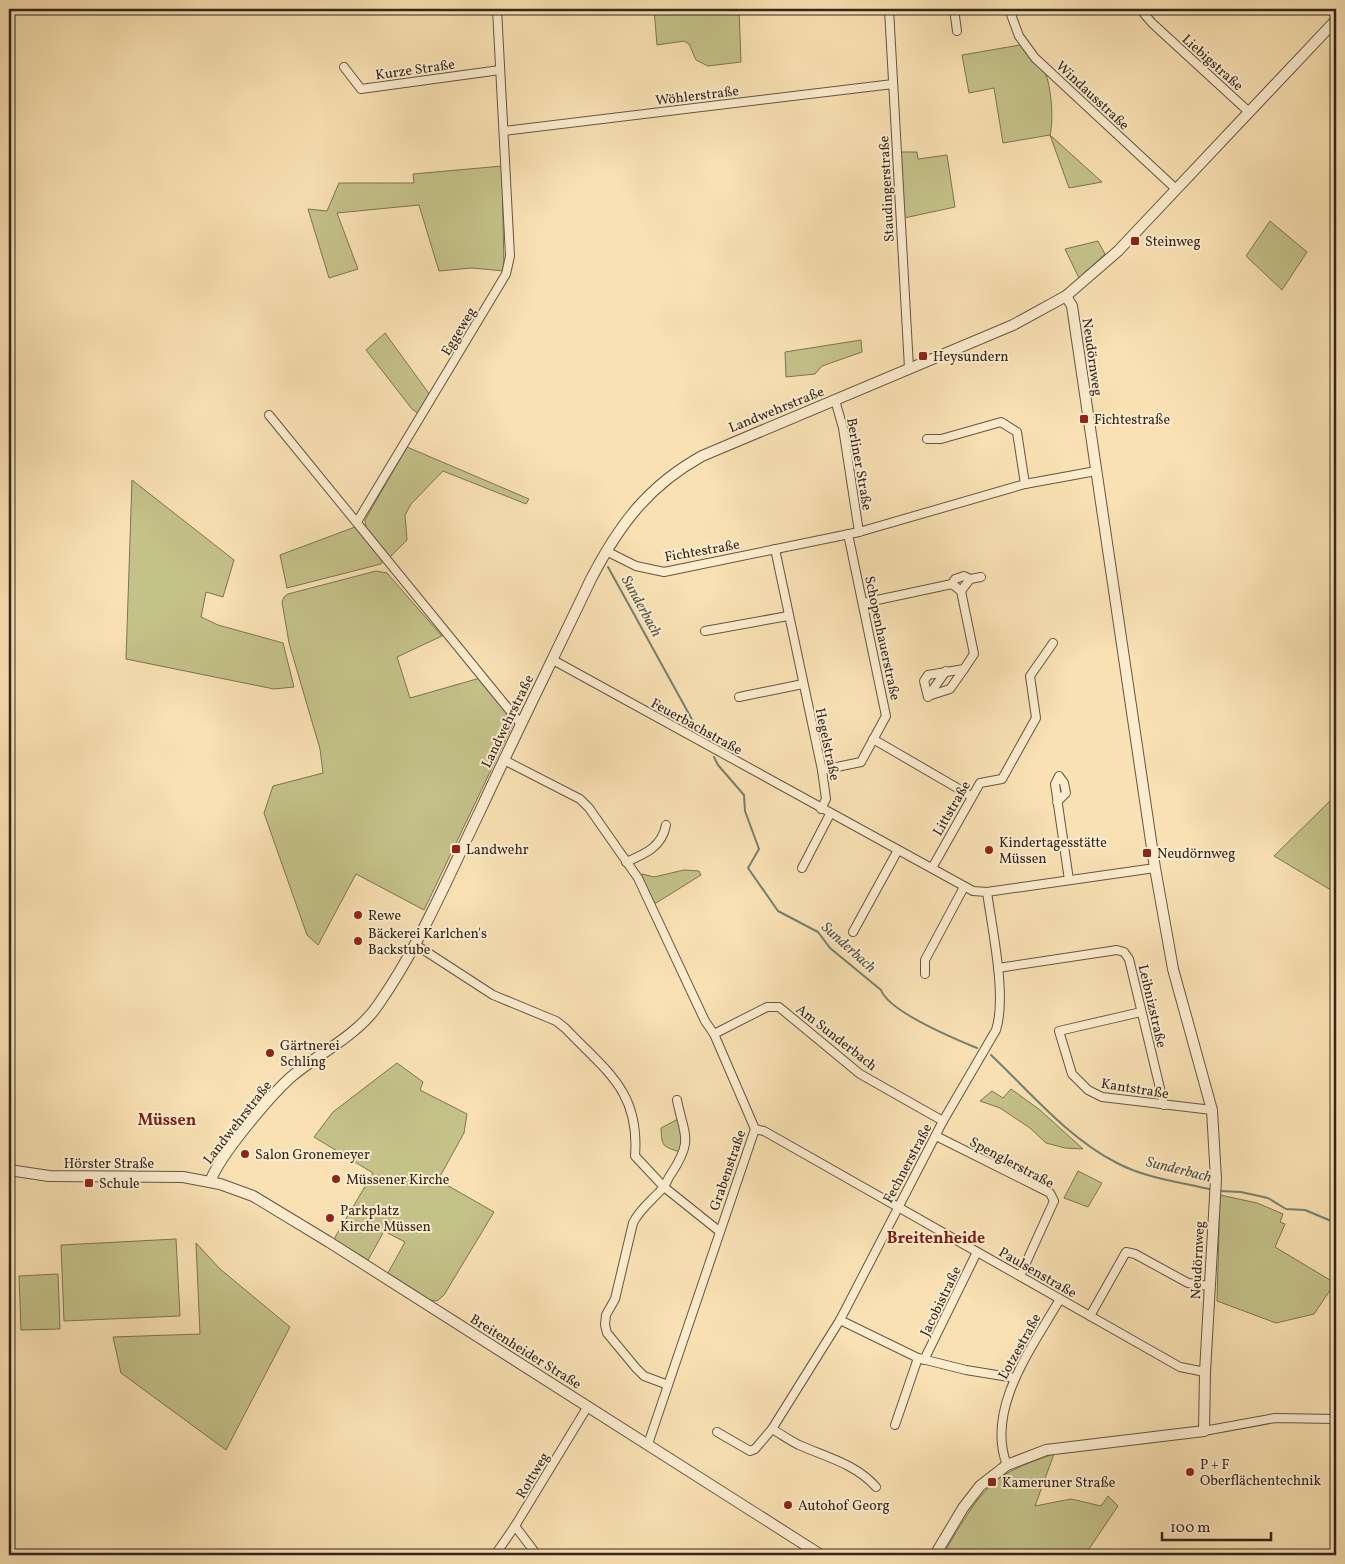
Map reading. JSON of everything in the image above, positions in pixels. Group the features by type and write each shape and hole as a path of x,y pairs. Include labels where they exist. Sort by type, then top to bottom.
{"street":[{"name":"Eggeweg","path":"357,522 506,274 510,256 497,9"},
{"name":"Staudingerstraße","path":"889,9 909,368"},
{"path":"954,9 957,31"},
{"name":"Windausstraße","path":"1010,9 1019,36 1036,58 1176,189"},
{"name":"Liebigstraße","path":"1140,9 1152,23 1249,112"},
{"path":"1333,9 1336,12"},
{"path":"909,368 1013,325 1066,296 1118,251 1336,20"},
{"name":"Kurze Straße","path":"344,67 361,89 500,70"},
{"name":"Wöhlerstraße","path":"504,132 893,84"},
{"name":"Neudörnweg","path":"1066,296 1072,306 1156,868 1173,969 1212,1110 1216,1148 1215,1190 1205,1372 1204,1430"},
{"name":"Landwehrstraße","path":"210,1182 216,1169 234,1144 278,1090 291,1077 350,1034 376,1008 416,945 520,723 606,551 636,507 681,468 717,448 909,368"},
{"name":"Berliner Straße","path":"834,400 843,428 859,532"},
{"path":"269,415 520,723"},
{"path":"927,439 941,439 1001,422 1017,432 1025,484"},
{"name":"Fichtestraße","path":"606,551 636,566 664,572 859,532 927,514 1025,484 1096,472"},
{"name":"Schopenhauerstraße","path":"822,770 861,762 886,716 864,603 848,534"},
{"name":"Hegelstraße","path":"775,549 822,770 826,799 822,809"},
{"path":"952,584 954,579 964,576 970,580"},
{"path":"961,591 970,580 981,576"},
{"path":"864,603 952,584"},
{"path":"928,696 950,690 974,654 961,591 952,584"},
{"path":"705,631 788,616"},
{"name":"Littstraße","path":"932,868 980,783 1002,780 1036,718 1030,676 1054,643"},
{"name":"Feuerbachstraße","path":"552,660 973,891 987,892 1156,868"},
{"path":"928,696 924,681 928,675 944,674 964,669"},
{"path":"944,674 953,686"},
{"path":"928,696 944,674"},
{"path":"739,697 803,684"},
{"path":"873,740 972,796"},
{"name":"Grabenstraße","path":"504,760 580,799 626,862 641,885 705,1021 714,1034 755,1129 648,1444"},
{"path":"1057,802 1069,880"},
{"path":"802,868 830,814"},
{"path":"626,862 646,854 654,847 664,837 666,825"},
{"path":"853,932 898,850"},
{"path":"925,974 925,960 964,887"},
{"name":"Fechnerstraße","path":"717,1432 750,1451 755,1449 772,1429 840,1320 943,1121 996,1030 999,1020 998,968 987,892"},
{"path":"416,945 493,995 556,1021 565,1028 625,1094 635,1122 635,1156 664,1187 719,1231"},
{"name":"Leibnizstraße","path":"998,968 1119,950 1128,958 1164,1105"},
{"name":"Am Sunderbach","path":"714,1034 767,1007 779,1007 860,1074 943,1121"},
{"name":"Kantstraße","path":"1141,1012 1062,1030 1059,1035 1072,1074 1088,1090 1102,1097 1212,1110"},
{"path":"668,1385 644,1376 607,1332 605,1325 606,1316 616,1299 633,1223 637,1215 664,1187 682,1158 686,1145 685,1125 677,1100"},
{"name":"Paulsenstraße","path":"755,1129 764,1131 898,1206 1180,1367 1205,1372"},
{"name":"Spenglerstraße","path":"936,1136 1050,1193 1054,1197 1054,1201 1020,1276"},
{"name":"Hörster Straße","path":"9,1170 49,1176 168,1177 210,1182"},
{"name":"Breitenheider Straße","path":"210,1182 230,1187 271,1206 822,1555"},
{"name":"Jacobistraße","path":"895,1425 921,1359 977,1252"},
{"path":"1090,1316 1126,1252 1135,1254 1188,1283 1209,1286"},
{"name":"Lotzestraße","path":"1006,1465 1000,1439 1009,1389 1060,1299"},
{"path":"840,1320 921,1359 966,1370 1015,1378"},
{"name":"Rottweg","path":"495,1555 515,1526 588,1406"},
{"path":"934,1555 963,1508 980,1486 1006,1465 1046,1450 1204,1430 1275,1418 1336,1419"},
{"path":"772,1429 798,1444 841,1461 868,1478 876,1487"},
{"path":"515,1526 537,1555"}],"shaded area":[{"path":"654,9 739,9 741,62 708,66 696,60 689,44 684,41 657,45"},
{"path":"1020,45 1045,72 1047,78 1052,112 1050,135 1003,143 994,88 969,93 962,55"},
{"path":"1050,135 1102,182 1069,188"},
{"path":"901,152 917,152 918,159 947,155 955,207 904,218"},
{"path":"502,166 504,271 472,268 439,271 419,205 337,213 358,269 329,278 308,209 327,211 339,183 414,183 413,174"},
{"path":"1270,221 1307,252 1282,290 1246,256"},
{"path":"1098,241 1105,254 1079,278 1065,249"},
{"path":"385,333 430,395 419,414 412,409 366,350"},
{"path":"861,340 862,352 822,366 815,374 786,377 785,352"},
{"path":"407,447 529,499 526,504 443,471 411,504 405,515 407,540 389,558 366,528 365,520"},
{"path":"132,480 234,560 223,597 206,592 201,617 218,625 283,643 294,687 274,689 126,659"},
{"path":"355,527 382,560 381,564 287,588 280,555"},
{"path":"376,571 387,573 442,636 397,657 410,698 480,678 514,722 424,910 356,874 318,945 307,935 264,813 273,786 323,773 320,749 289,643 282,602 288,594"},
{"path":"1336,795 1336,893 1274,856"},
{"path":"684,870 699,871 701,875 656,903 650,898 643,882 642,874 654,877"},
{"path":"397,1063 423,1082 420,1090 467,1114 464,1133 438,1180 494,1212 444,1295 437,1301 430,1300 388,1273 405,1242 384,1231 368,1260 334,1239 373,1173 314,1137 333,1112"},
{"path":"1011,1089 1040,1110 1083,1149 1065,1148 1046,1143 1030,1128 1000,1108 980,1101 992,1091 1003,1098"},
{"path":"678,1119 683,1141 680,1152 666,1147 661,1134 661,1128"},
{"path":"1078,1171 1102,1183 1088,1207 1064,1198"},
{"path":"1220,1195 1257,1203 1283,1214 1280,1222 1285,1224 1275,1247 1335,1283 1314,1314 1276,1323 1217,1301"},
{"path":"176,1239 180,1316 64,1321 61,1245"},
{"path":"196,1243 220,1269 290,1327 226,1450 121,1373 113,1337 200,1334"},
{"path":"58,1274 60,1329 21,1330 19,1276"},
{"path":"1054,1454 1035,1506 1071,1499 1101,1506 1108,1496 1118,1506 1085,1555 943,1554 972,1508 989,1487 1011,1471"}],"waterway":[{"name":"Sunderbach","path":"608,567 700,734"},
{"name":"Sunderbach","path":"714,757 718,765 744,795 745,811 759,849 748,868 778,911 818,932 830,948 881,990 896,1007 909,1016 977,1048"},
{"name":"Sunderbach","path":"991,1055 1050,1114 1099,1153 1139,1172 1213,1190"},
{"name":"Sunderbach","path":"1220,1191 1241,1192 1268,1198 1286,1209 1305,1210 1336,1223"}],"place":[{"name":"Steinweg","path":"1135,241"},
{"name":"Heysundern","path":"923,356"},
{"name":"Fichtestraße","path":"1084,419"},
{"name":"Landwehr","path":"456,849"},
{"name":"Kindertagesstätte Müssen","path":"989,850"},
{"name":"Neudörnweg","path":"1147,853"},
{"name":"Rewe","path":"358,915"},
{"name":"Bäckerei Karlchen's Backstube","path":"358,941"},
{"name":"Gärtnerei Schling","path":"270,1053"},
{"name":"Salon Gronemeyer","path":"245,1154"},
{"name":"Müssener Kirche","path":"336,1179"},
{"name":"Schule","path":"89,1183"},
{"name":"Parkplatz Kirche Müssen","path":"330,1218"},
{"name":"P + F Oberflächentechnik","path":"1190,1472"},
{"name":"Kameruner Straße","path":"992,1482"},
{"name":"Autohof Georg","path":"788,1505"}],"district":[{"name":"Müssen","path":"167,1119"},
{"name":"Breitenheide","path":"936,1237"}]}
